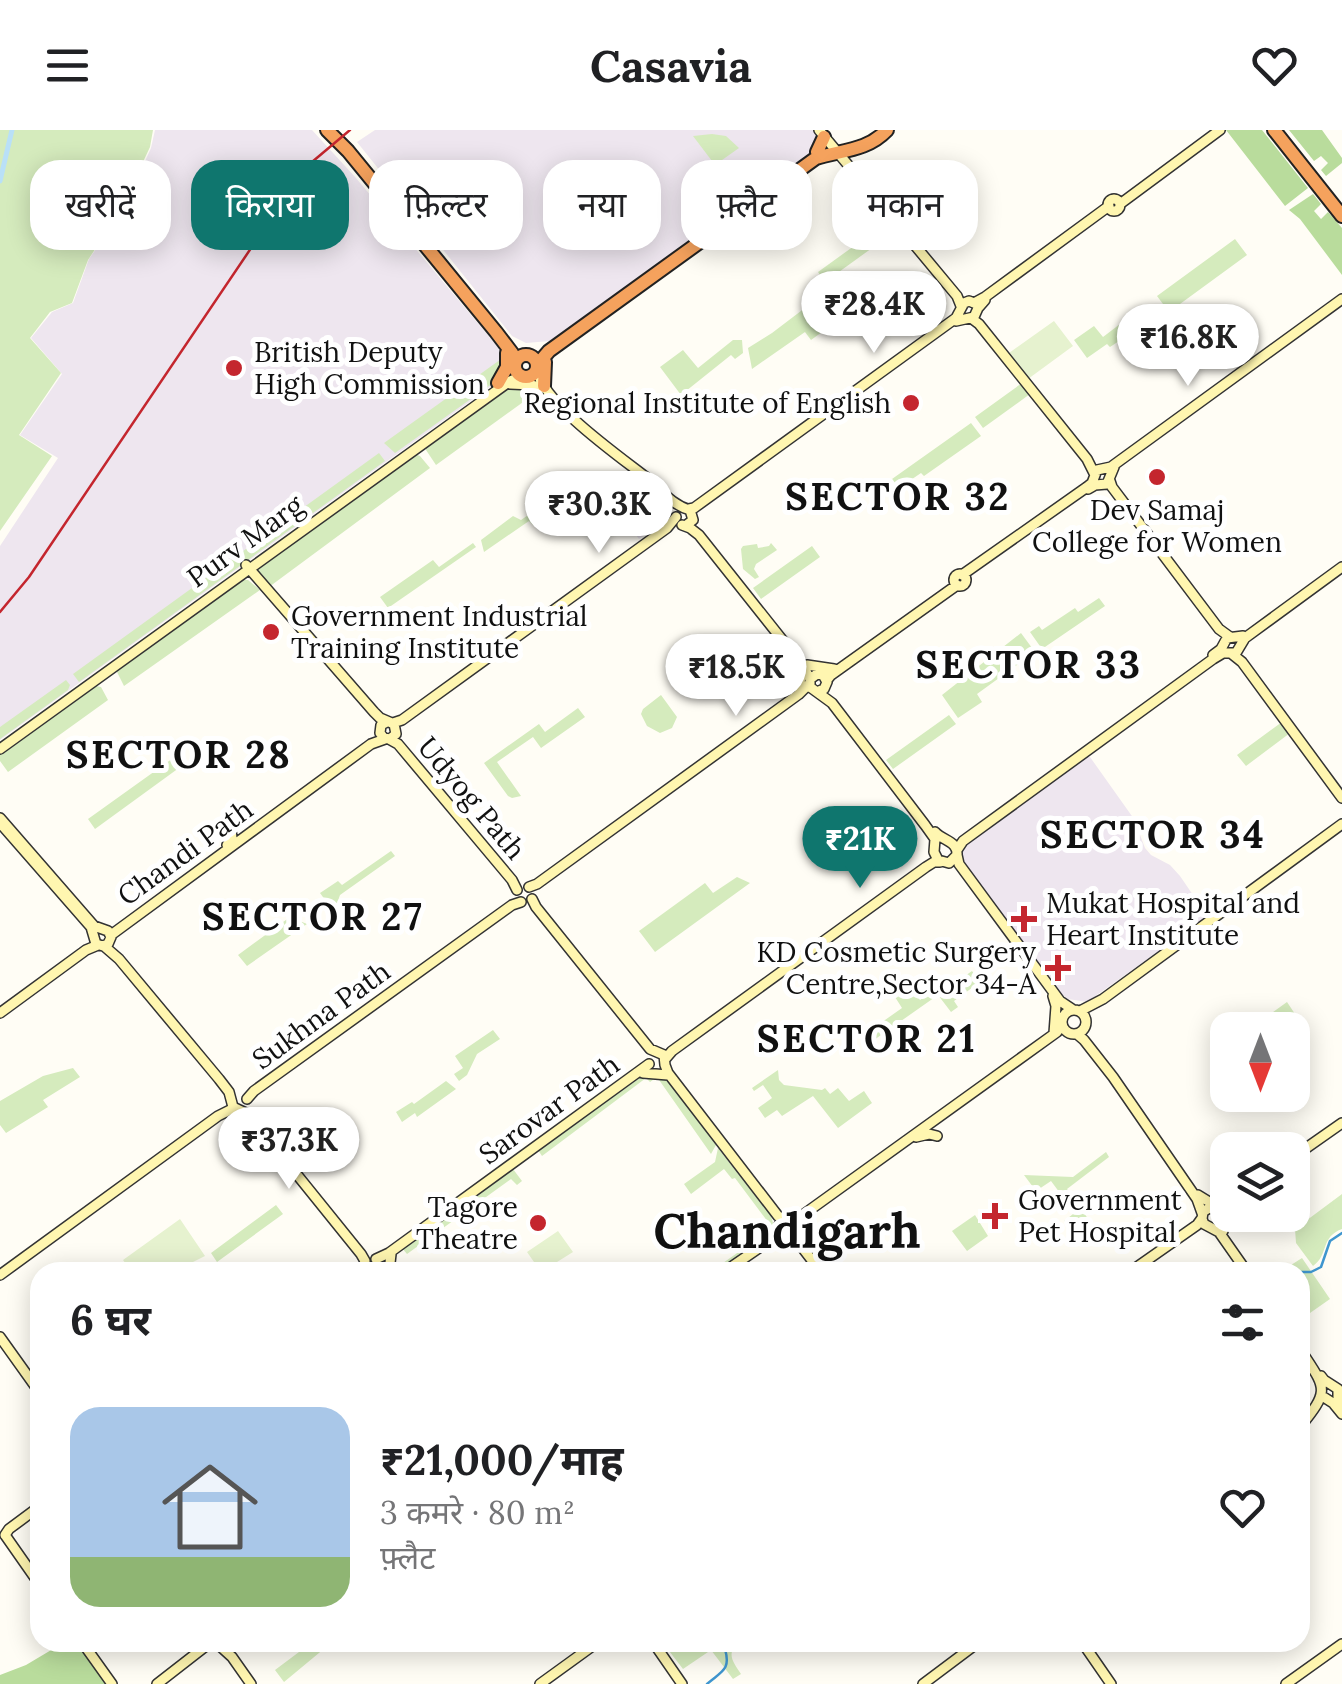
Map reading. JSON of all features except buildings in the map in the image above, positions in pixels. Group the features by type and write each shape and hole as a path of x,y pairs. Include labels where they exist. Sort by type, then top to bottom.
{"highway":[{"path":"543,390 550,347 576,324 778,178 837,147 868,145 884,130"},
{"path":"1277,130 1342,212"},
{"path":"328,131 526,366 538,353 695,250 817,155"},
{"path":"509,345 550,347"},
{"path":"501,384 509,345"}],"main road":[{"name":"Chandi Path","path":"688,514 1218,130"},
{"path":"837,147 1112,488 1342,796"},
{"name":"Sukhna Path","path":"0,1274 378,1004 1342,301"},
{"name":"Chandi Path","path":"0,1011 237,846 246,833 969,310"},
{"path":"526,366 543,390 577,423 688,514 697,531 805,665 1056,998 1079,1022 1196,1192 1209,1221 1241,1262"},
{"name":"Purv Marg","path":"246,568 411,452 425,450 512,373 526,366"},
{"path":"501,384 523,384 543,390"},
{"name":"Purv Marg","path":"0,746 501,384"},
{"path":"791,426 803,429"},
{"path":"669,500 694,503 688,514"},
{"path":"669,500 665,530 697,531"},
{"path":"688,514 698,515 697,531"},
{"name":"Sarovar Path","path":"954,859 963,841 1342,565"},
{"name":"Udyog Path","path":"246,568 400,742 536,907 774,1212"},
{"path":"521,623 536,624 532,638 516,638 521,623"},
{"path":"1231,646 1342,796"},
{"name":"Sarovar Path","path":"390,1254 529,1158 925,866 954,859 966,836 1231,646"},
{"path":"805,665 835,670 831,699"},
{"path":"805,665 801,694 831,699"},
{"path":"662,781 677,784 674,799 658,797 662,781"},
{"path":"0,820 243,1100 367,1262"},
{"path":"740,1262 1055,1035 1079,1022 1205,925 1215,912 1342,825"},
{"path":"232,830 246,833 244,840 237,846 232,830"},
{"path":"932,832 966,836"},
{"path":"932,832 925,866 941,866 954,859"},
{"path":"954,859 1036,977 1079,1022"},
{"path":"1205,925 1220,927 1215,912"},
{"path":"86,949 104,936"},
{"path":"86,949 104,936"},
{"path":"369,995 377,997 378,1004 369,995"},
{"path":"1055,1035 1056,998"},
{"path":"1055,1035 1079,1022"},
{"name":"Sarovar Path","path":"380,1262 507,1160 658,1061"},
{"path":"226,1098 243,1100 236,1111 221,1113 226,1098"},
{"path":"917,1134 924,1116 942,1116"},
{"path":"917,1134 936,1133 942,1116"},
{"path":"1310,1144 1342,1122"},
{"path":"1196,1192 1210,1202"},
{"path":"1196,1192 1209,1221"},
{"path":"799,1245 798,1234 786,1229 775,1225 774,1212 790,1218 786,1229 788,1241 799,1245 812,1262"},
{"path":"1147,1262 1209,1221"},
{"path":"359,1251 390,1254"},
{"path":"380,1262 390,1254"},
{"path":"0,1337 30,1379"},
{"path":"1310,1364 1320,1382 1333,1392 1342,1414"},
{"path":"1310,1416 1333,1392"},
{"path":"30,1515 5,1535 30,1571"},
{"path":"1289,1684 1342,1646"},
{"path":"89,1652 112,1684"},
{"path":"157,1684 202,1652"},
{"path":"227,1652 251,1684"},
{"path":"543,1684 587,1652"},
{"path":"661,1652 684,1684"},
{"path":"926,1684 969,1652"},
{"path":"1091,1652 1112,1684"}],"shaded area":[{"path":"155,130 312,130 340,160 191,160 191,250 349,250 349,170 369,193 369,250 416,250 503,353 497,382 0,740 0,546 58,458 20,435 62,374 31,338 52,312 73,303 95,250 171,250 171,160 146,160"},
{"path":"375,130 815,130 826,144 804,160 681,160 681,249 567,331 550,341 526,343 512,336 443,250 523,250 523,160 371,160 357,142"},
{"path":"621,471 665,515 660,525 639,539 600,487"},
{"path":"1090,757 1134,819 1145,848 1170,865 1206,914 1087,1002 1068,999 1058,991 962,860 962,846"}],"green space":[{"path":"0,130 153,130 144,160 30,160 30,250 95,250 72,303 50,312 30,338 61,373 19,435 52,456 0,531"},
{"path":"1226,130 1262,130 1308,188 1285,206"},
{"path":"1289,130 1322,130 1342,163 1326,176 1321,170 1328,163 1321,156 1314,161"},
{"path":"693,136 726,136 739,148 722,160 711,160"},
{"path":"1313,194 1321,204 1314,211 1321,219 1328,212 1342,228 1342,275 1289,210"},
{"path":"1235,239 1247,255 1169,312 1157,296"},
{"path":"848,250 869,250 825,282 818,272"},
{"path":"822,295 840,319 811,340 805,332 752,369 748,348"},
{"path":"1154,306 1160,314 1087,358 1074,340 1094,326 1103,337"},
{"path":"1054,321 1073,346 1028,379 1009,353"},
{"path":"733,340 742,340 743,353 735,359 731,355 681,395 660,367 683,350 698,368"},
{"path":"504,357 496,381 395,453 384,443"},
{"path":"1022,383 1030,394 983,428 975,417"},
{"path":"511,387 537,392 436,465 426,446"},
{"path":"971,423 981,436 924,476 921,473 899,488 892,479"},
{"path":"379,453 385,461 79,682 73,674"},
{"path":"415,454 430,468 269,587 257,569"},
{"path":"553,498 559,507 533,525 529,521 484,552 481,540 513,516 521,520"},
{"path":"473,543 476,547 388,608 380,597 433,560 439,567"},
{"path":"771,543 777,550 756,564 754,569 759,577 755,579 743,569 741,549"},
{"path":"812,546 820,557 761,599 753,588"},
{"path":"243,580 260,590 124,686 116,670"},
{"path":"1099,598 1105,606 1042,649 1030,632 1039,626 1042,630 1075,608 1078,612"},
{"path":"1021,633 1035,652 977,694 982,702 958,718 942,695"},
{"path":"66,680 68,690 0,739 0,727"},
{"path":"96,686 101,687 108,700 8,772 0,754"},
{"path":"661,695 677,717 672,728 660,733 647,726 641,714"},
{"path":"578,708 585,717 541,748 533,737 497,762 521,796 508,796 484,763 539,724 545,732"},
{"path":"949,715 956,724 893,769 886,760"},
{"path":"1282,722 1290,733 1246,766 1237,755"},
{"path":"176,756 183,765 95,829 88,819"},
{"path":"391,851 395,856 340,895 334,912 320,893 338,881 342,885"},
{"path":"737,877 750,883 655,952 639,931 705,883 713,893"},
{"path":"290,917 307,924 247,966 238,955"},
{"path":"972,971 980,982 954,1001 958,1007 951,1012 938,995 874,1040 868,1032 902,1008 895,997 909,987 920,1000 938,987 942,992"},
{"path":"1287,1002 1294,1012 1273,1012"},
{"path":"493,1030 500,1039 477,1054 467,1075 459,1081 454,1074 463,1068 455,1056"},
{"path":"73,1068 80,1077 43,1100 48,1107 6,1133 0,1125 0,1101 43,1076"},
{"path":"778,1070 784,1085 825,1088 830,1094 838,1088 849,1101 864,1091 872,1103 838,1128 813,1096 782,1116 777,1110 765,1118 758,1108 772,1098 763,1085 754,1091 752,1088"},
{"path":"645,1074 664,1074 716,1145 711,1154 657,1077 650,1082 646,1078 542,1156 538,1150"},
{"path":"446,1081 456,1089 417,1117 415,1113 402,1122 396,1112"},
{"path":"718,1148 773,1223 771,1235 735,1262 724,1262 763,1235 759,1228 768,1222 724,1169 691,1194 684,1184 715,1162"},
{"path":"1106,1152 1109,1157 1067,1189 1096,1230 1064,1221 1077,1211 1075,1207 1071,1208 1051,1181 1036,1191 1024,1175 1073,1177"},
{"path":"513,1169 522,1181 517,1185 511,1179 407,1254 402,1248"},
{"path":"1342,1194 1342,1229 1330,1237 1313,1266 1296,1243 1295,1232 1310,1232 1310,1218"},
{"path":"276,1205 283,1214 217,1262 211,1253"},
{"path":"975,1215 988,1236 967,1251 952,1231"},
{"path":"180,1219 205,1256 193,1262 123,1260"},
{"path":"558,1231 573,1252 557,1262 534,1262 527,1252"},
{"path":"1310,1270 1330,1299 1310,1313"},
{"path":"48,1652 84,1652 107,1684 0,1684 0,1675"},
{"path":"299,1652 320,1652 284,1682 275,1670"},
{"path":"670,1652 708,1652 683,1669"},
{"path":"713,1652 733,1652 733,1662 741,1674 733,1679"}],"waterway":[{"path":"0,181 12,130"},
{"path":"1310,1272 1321,1267 1330,1241 1342,1233"},
{"path":"707,1684 724,1670 725,1652"}],"railway":[{"path":"0,612 29,577 293,186 312,162 350,130"}],"place":[{"name":"British Deputy High Commission","path":"234,368"},
{"name":"Regional Institute of English","path":"911,403"},
{"name":"Dev Samaj College for Women","path":"1157,477"},
{"name":"Government Industrial Training Institute","path":"271,632"},
{"name":"Mukat Hospital and Heart Institute","path":"1024,919"},
{"name":"KD Cosmetic Surgery Centre,Sector 34-A","path":"1058,968"},
{"name":"Government Pet Hospital","path":"995,1216"},
{"name":"Tagore Theatre","path":"538,1223"}],"district":[{"name":"SECTOR 32","path":"898,496"},
{"name":"SECTOR 33","path":"1029,664"},
{"name":"SECTOR 28","path":"179,754"},
{"name":"SECTOR 34","path":"1153,834"},
{"name":"SECTOR 27","path":"313,916"},
{"name":"SECTOR 21","path":"867,1038"},
{"name":"Chandigarh","path":"787,1230"}]}
